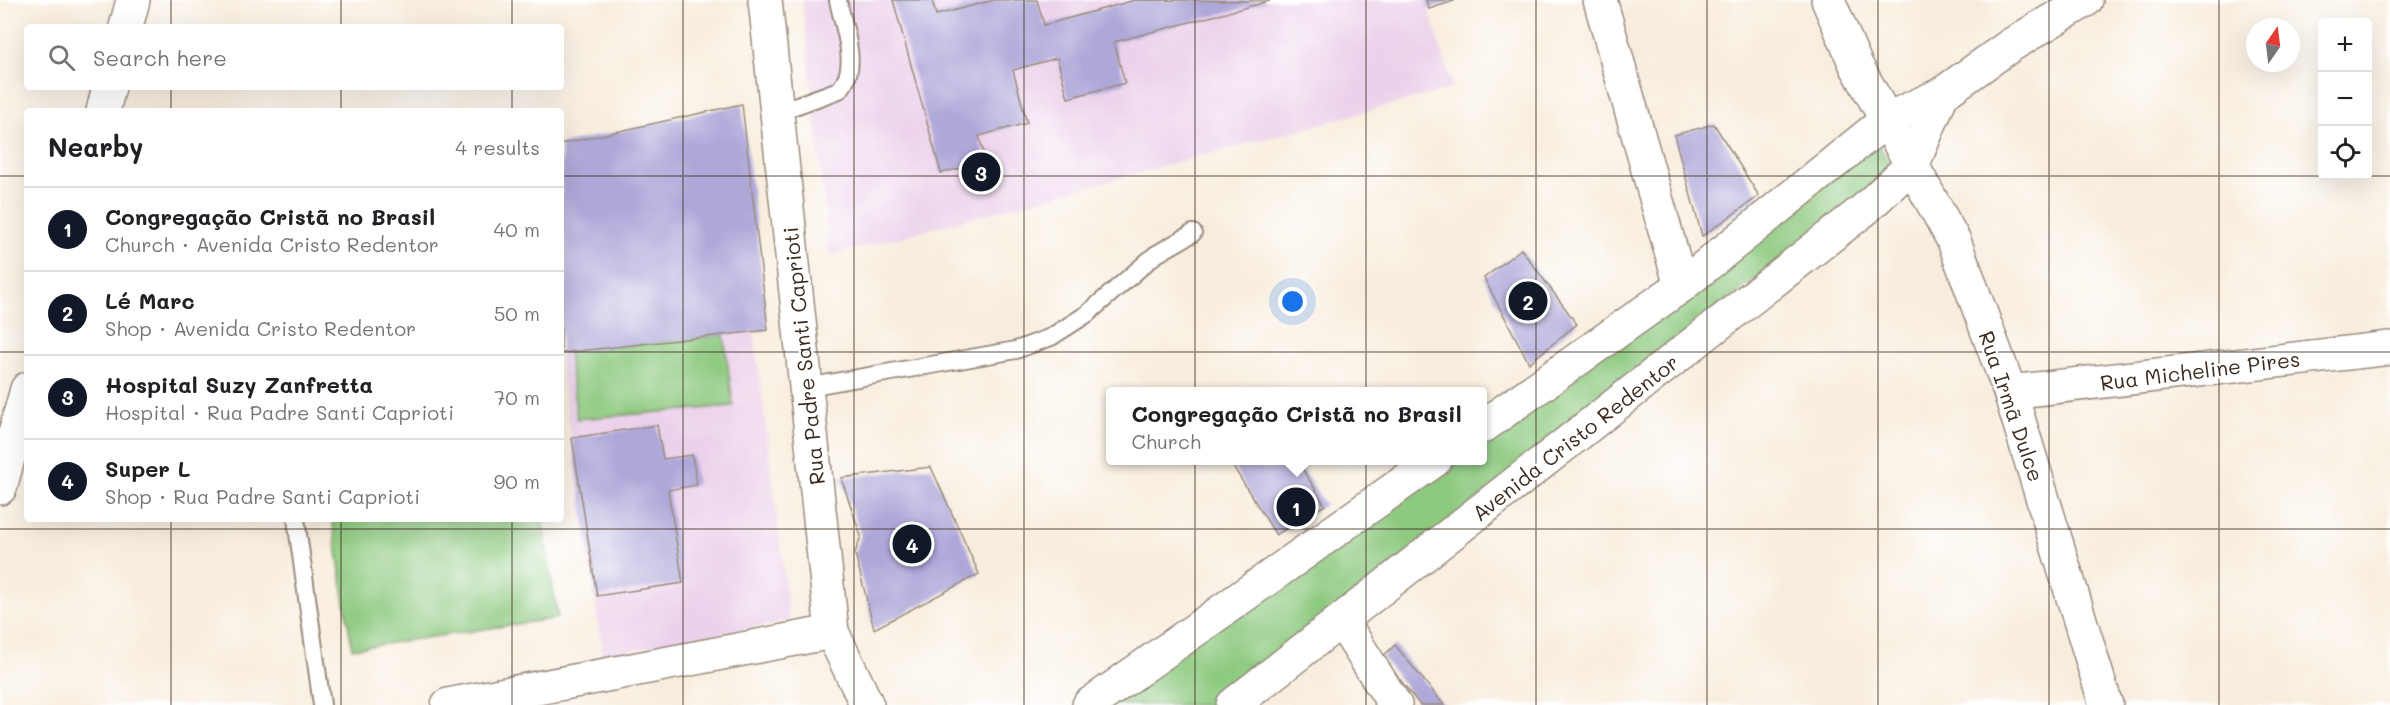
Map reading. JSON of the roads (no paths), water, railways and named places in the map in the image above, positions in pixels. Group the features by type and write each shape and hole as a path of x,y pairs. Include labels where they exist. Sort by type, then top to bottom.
{"street":[{"path":"127,24 133,0"},
{"name":"Rua Padre Santi Caprioti","path":"765,0 832,632 867,705"},
{"path":"1600,0 1681,286"},
{"name":"Rua Irmã Dulce","path":"1828,0 1856,65 1954,241 2010,392 2106,705"},
{"path":"1487,423 1681,286 1888,119 1942,94 2011,45 2086,0"},
{"path":"104,108 108,90"},
{"path":"1913,164 1942,94"},
{"name":"Avenida Cristo Redentor","path":"1233,705 1866,209 1913,164"},
{"name":"Rua Micheline Pires","path":"2010,392 2390,348"},
{"path":"0,488 24,400"},
{"path":"1089,705 1428,465"},
{"path":"1342,621 1395,705"},
{"path":"448,705 832,632"}],"lane":[{"path":"777,112 839,90 846,83 850,72 849,59 838,0"},
{"path":"807,387 1016,350 1051,337 1087,314 1155,255 1193,233"},
{"path":"296,522 322,705"}],"place":[{"name":"Hospital Suzy Zanfretta","path":"981,172"},
{"name":"Lé Marc","path":"1528,301"},
{"name":"Congregação Cristã no Brasil","path":"1296,507"},
{"name":"Super L","path":"912,544"}]}
